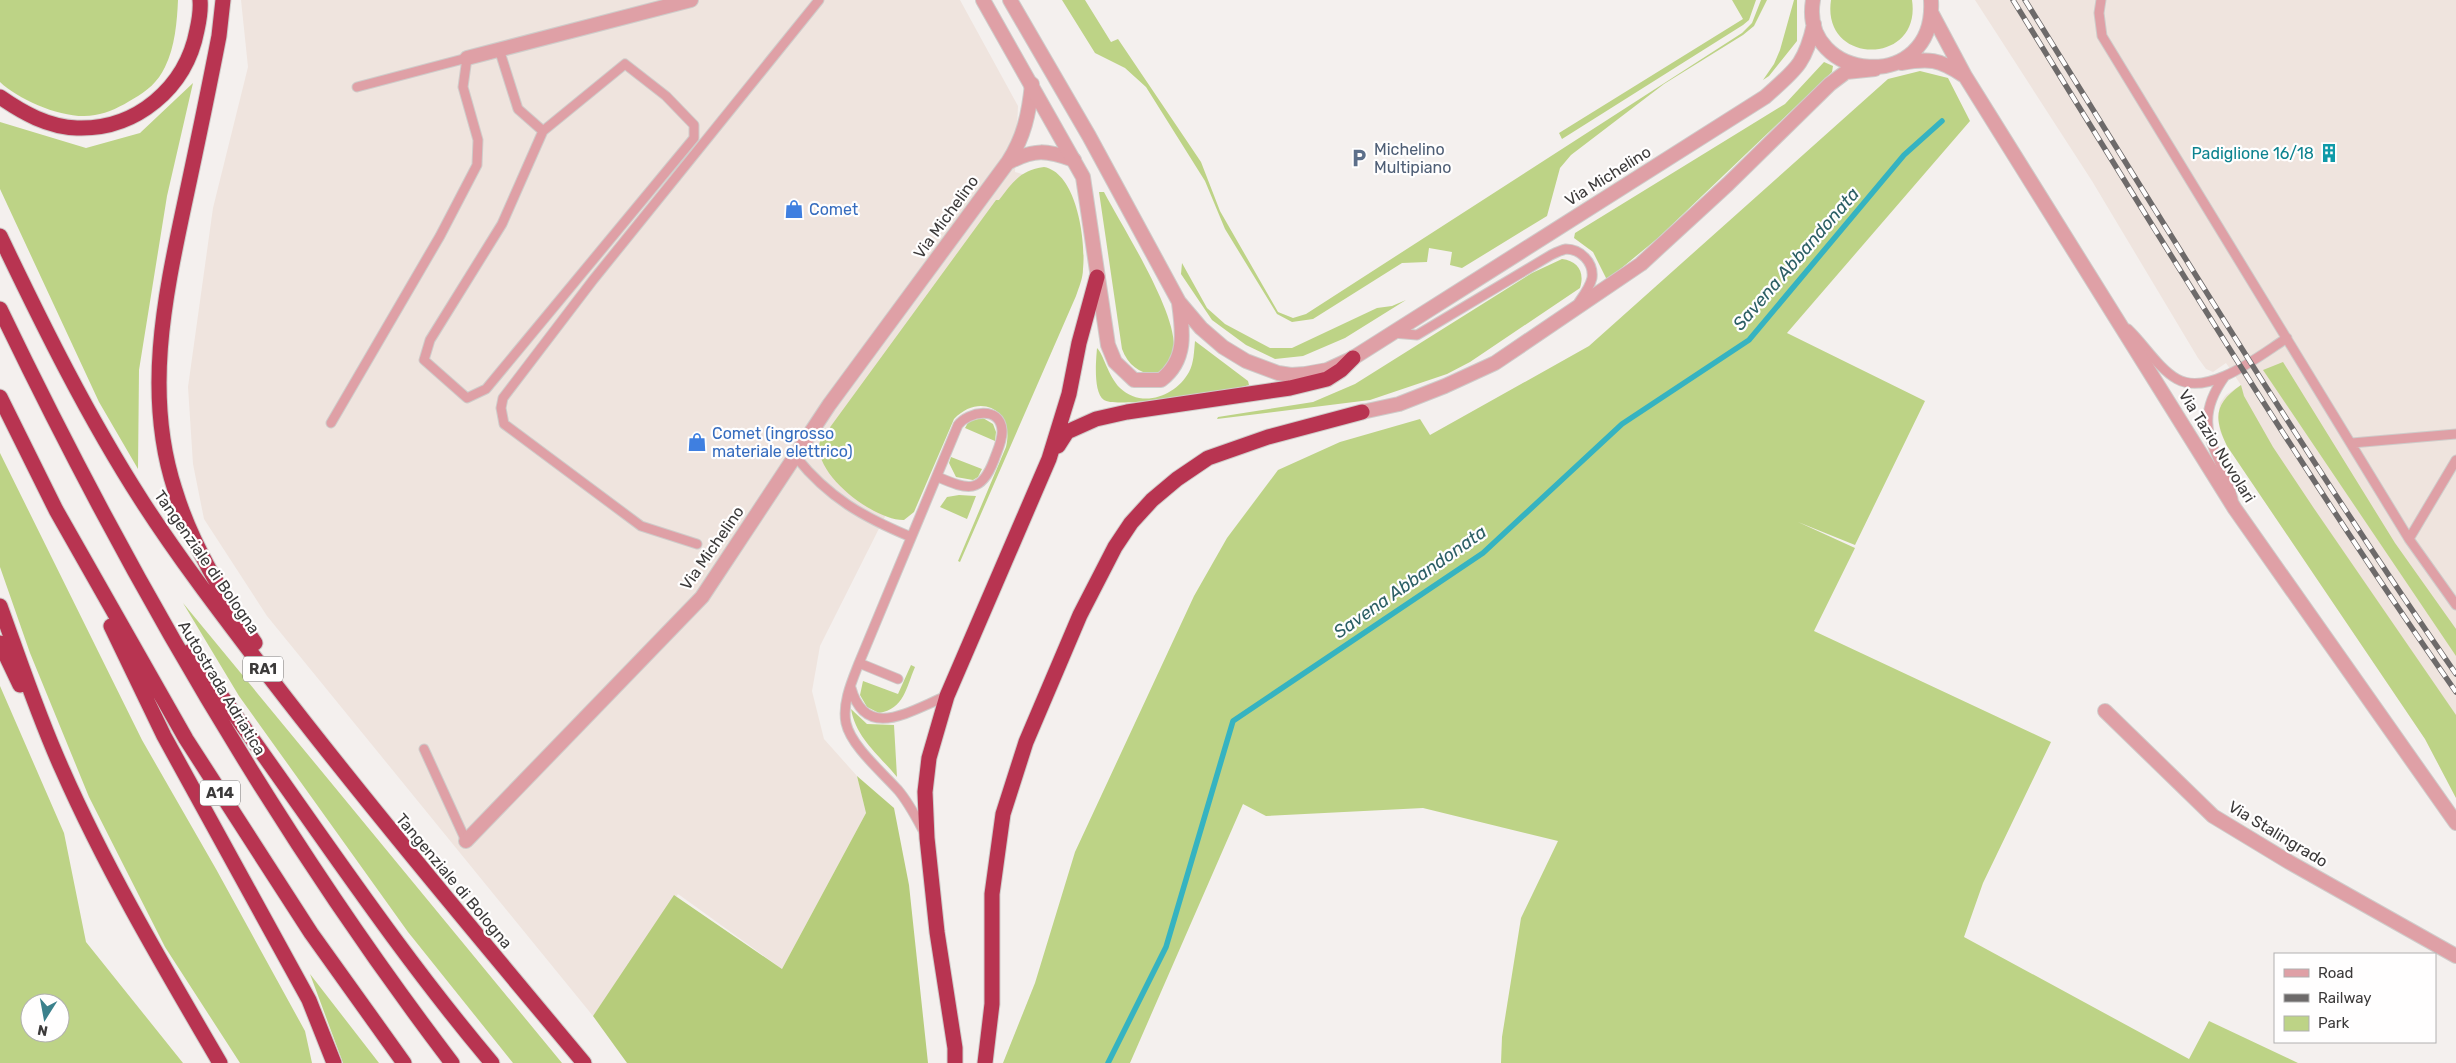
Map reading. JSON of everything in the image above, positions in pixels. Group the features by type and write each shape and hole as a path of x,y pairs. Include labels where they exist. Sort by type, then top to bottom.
{"highway":[{"path":"0,98 43,122 60,126 95,128 126,120 139,113 168,91 187,64 196,39 200,0"},
{"path":"223,0 219,36 162,322 158,373 161,426 174,488 196,544 211,575 317,739"},
{"name":"Tangenziale di Bologna","path":"0,236 32,303 86,405 142,500 191,574 400,845 584,1063"},
{"path":"955,1063 955,1048 948,1012 927,838 925,792 929,758 947,696 1049,459 1069,394 1079,343 1096,277"},
{"name":"Autostrada Adriatica","path":"0,309 67,446 147,596 219,720 319,875 409,1005 452,1063"},
{"path":"1049,459 1068,432 1096,418 1299,386 1327,379 1341,370 1353,358"},
{"name":"A14","path":"0,397 56,510 191,748 311,934 404,1063"},
{"path":"985,1063 991,1020 992,894 1003,814 1026,742 1080,615 1115,547 1131,523 1152,500 1177,479 1208,458 1268,437 1362,412"},
{"path":"56,510 164,736 309,1000 334,1063"},
{"path":"147,596 235,713 394,938 462,1028 492,1063"},
{"path":"0,606 50,742"},
{"path":"0,643 50,742 105,859 220,1063"},
{"path":"946,1063 948,1012"},
{"path":"978,1063 991,1020"}],"street":[{"path":"467,58 691,0"},
{"path":"983,0 1083,177 1096,277 1108,345 1115,362 1134,380 1161,380 1177,364 1182,350 1183,329 1178,302"},
{"name":"Via Michelino","path":"1010,0 1089,136 1178,302 1201,328 1223,347 1262,369 1291,376 1327,370 1353,358 1765,97 1800,66 1810,42 1814,24"},
{"path":"1813,0 1814,24 1822,42 1836,57 1855,66 1875,69"},
{"path":"1896,64 1910,56 1921,44 1929,30 1932,0"},
{"name":"Via Tazio Nuvolari","path":"1932,14 1965,76 2235,508 2456,823"},
{"name":"Via Tazio Nuvolari","path":"1875,69 1926,59 1945,63 1965,76"},
{"path":"1362,412 1408,400 1445,386 1495,363 1573,311 1641,264 1728,184 1830,84 1846,72 1875,69"},
{"name":"Via Michelino","path":"466,841 702,597 829,405 1008,162 1025,130 1032,84"},
{"path":"1008,162 1027,154 1038,152 1054,153 1074,160"},
{"name":"Via Stalingrado","path":"2105,711 2213,816 2289,862 2456,956"}],"lane":[{"path":"697,544 641,526 504,424 501,408 503,398 593,280 818,0"},
{"path":"2101,0 2099,13 2102,36 2409,539 2455,602"},
{"path":"499,49 518,109 543,131"},
{"path":"331,423 440,236 477,166 478,140 463,87 467,58 357,88"},
{"path":"625,64 666,96 694,125 694,138 486,389 467,398 424,360 430,340 502,224 543,131 625,64"},
{"path":"1392,333 1417,335 1564,249 1576,251 1587,259 1592,269 1592,278 1588,289 1573,311"},
{"path":"2115,317 2176,379 2196,384 2225,376 2287,338"},
{"path":"2225,376 2213,395 2207,412 2207,422 2208,433 2227,478 2235,508"},
{"path":"927,838 912,808 852,737 846,723 845,708 850,685 911,537 938,478 958,425 963,418 971,414 982,413 991,415 998,420 1002,429 1001,441 988,476 982,483 973,487 964,486 938,478"},
{"path":"2352,443 2456,434"},
{"path":"796,457 812,477 846,506 911,537"},
{"path":"2409,539 2456,460"},
{"path":"859,663 898,679"},
{"path":"850,685 855,700 862,711 877,719 889,718 947,696"},
{"name":"Via Michelino","path":"424,749 466,841"}],"shaded area":[{"path":"241,0 960,0 1018,106 1015,172 1043,180 992,376 928,431 820,646 812,691 824,739 857,776 866,813 782,969 678,894 593,1016 267,616 204,519 193,464 188,387 213,208 248,67"},
{"path":"1975,0 2456,0 2456,798 2425,739 2227,446 2220,431 2218,418 2220,403 2226,395 2241,385 2226,363 2213,372 2206,369 2198,358 2092,181"}],"green space":[{"path":"0,0 178,0 176,26 171,51 165,67 152,86 110,111 84,116 71,115 44,108 19,96 0,82"},
{"path":"1062,0 1085,0 1111,42 1118,39 1201,162 1220,211 1278,312 1293,318 1306,314 1742,33 1752,23 1761,0 1767,0 1754,26 1743,35 1664,84 1571,155 1560,168 1547,216 1462,268 1450,265 1452,252 1429,248 1427,262 1402,263 1313,319 1292,322 1277,314 1225,229 1205,181 1146,87 1125,68 1095,53"},
{"path":"1732,0 1756,0 1749,20 1743,25 1562,139 1559,133 1743,19"},
{"path":"1794,0 1797,0 1797,41 1769,76 1763,80 1774,64 1780,50"},
{"path":"1831,0 1912,0 1911,22 1902,37 1888,46 1871,49 1855,46 1841,37 1832,22"},
{"path":"1824,62 1833,66 1832,72 1658,238 1607,280 1593,252 1574,238 1575,233 1785,104"},
{"path":"1920,71 1948,78 1970,121 1787,333 1925,401 1855,545 1798,522 1855,548 1814,631 2051,742 1983,883 1964,937 2189,1059 2209,1021 2298,1063 1501,1063 1502,1037 1521,918 1558,841 1423,808 1266,816 1243,804 1130,1063 1003,1063 1035,983 1075,852 1194,596 1227,538 1278,470 1340,442 1420,419 1430,435 1589,346 1888,79"},
{"path":"193,83 167,196 139,370 138,469 99,402 0,189 0,122 86,148 140,133"},
{"path":"1044,167 1055,172 1064,182 1072,195 1077,210 1081,226 1084,257 1081,282 960,562 958,561 1006,447 1007,434 1005,423 1000,415 993,409 984,406 964,411 954,419 914,512 904,520 877,513 848,493 825,467 820,454 820,441 996,200 999,200 1017,178 1029,171"},
{"path":"1099,192 1104,192 1135,247 1166,312 1172,331 1174,347 1172,358 1167,367 1160,372 1152,374 1135,368 1122,349"},
{"path":"1562,259 1572,262 1579,268 1582,277 1580,288 1470,362 1447,374 1370,400 1217,419 1218,417 1313,402 1355,384 1532,273"},
{"path":"1182,263 1207,308 1225,324 1270,348 1292,348 1377,308 1392,306 1406,300 1345,338 1303,356 1275,359 1246,345 1212,320 1181,274"},
{"path":"1195,341 1248,381 1249,385 1198,395 1150,401 1113,402 1104,400 1100,396 1096,376 1097,348 1120,388 1138,398 1148,398 1158,397 1167,393 1176,388 1183,380 1192,365"},
{"path":"2283,362 2395,543 2456,629 2456,656 2263,370"},
{"path":"2241,385 2244,396 2273,447 2456,715 2456,798 2425,739 2227,446 2218,419 2219,411 2226,398"},
{"path":"983,418 993,424 996,432 995,441 965,428 969,421"},
{"path":"0,453 142,740 216,869 305,1031 312,1063 240,1063 165,947 89,797 30,653 0,567"},
{"path":"951,457 982,469 978,477 973,480 956,477 949,463"},
{"path":"959,495 976,496 967,519 940,507 947,497"},
{"path":"183,603 562,1063 513,1063 408,932 239,696"},
{"path":"911,665 915,667 906,690 894,707 879,713 867,707 860,695 863,681 898,694"},
{"path":"0,686 64,833 86,942 183,1063 0,1063"},
{"path":"851,709 867,724 894,725 897,777 863,737"},
{"path":"857,776 894,808 909,885 928,1063 627,1063 593,1016 674,895 782,969 866,813"},
{"path":"310,974 379,1063 343,1063"}],"waterway":[{"name":"Savena Abbandonata","path":"1108,1063 1166,947 1233,721 1483,553 1622,424 1749,340 1904,155 1942,121"}],"railway":[{"path":"2013,0 2285,436 2456,692"},
{"path":"2025,0 2290,424 2456,674"}],"place":[{"name":"Padiglione 16/18","path":"2329,153"},
{"name":"Michelino Multipiano","path":"1359,158"},
{"name":"Comet","path":"794,209"},
{"name":"Comet (ingrosso materiale elettrico)","path":"697,442"}]}
